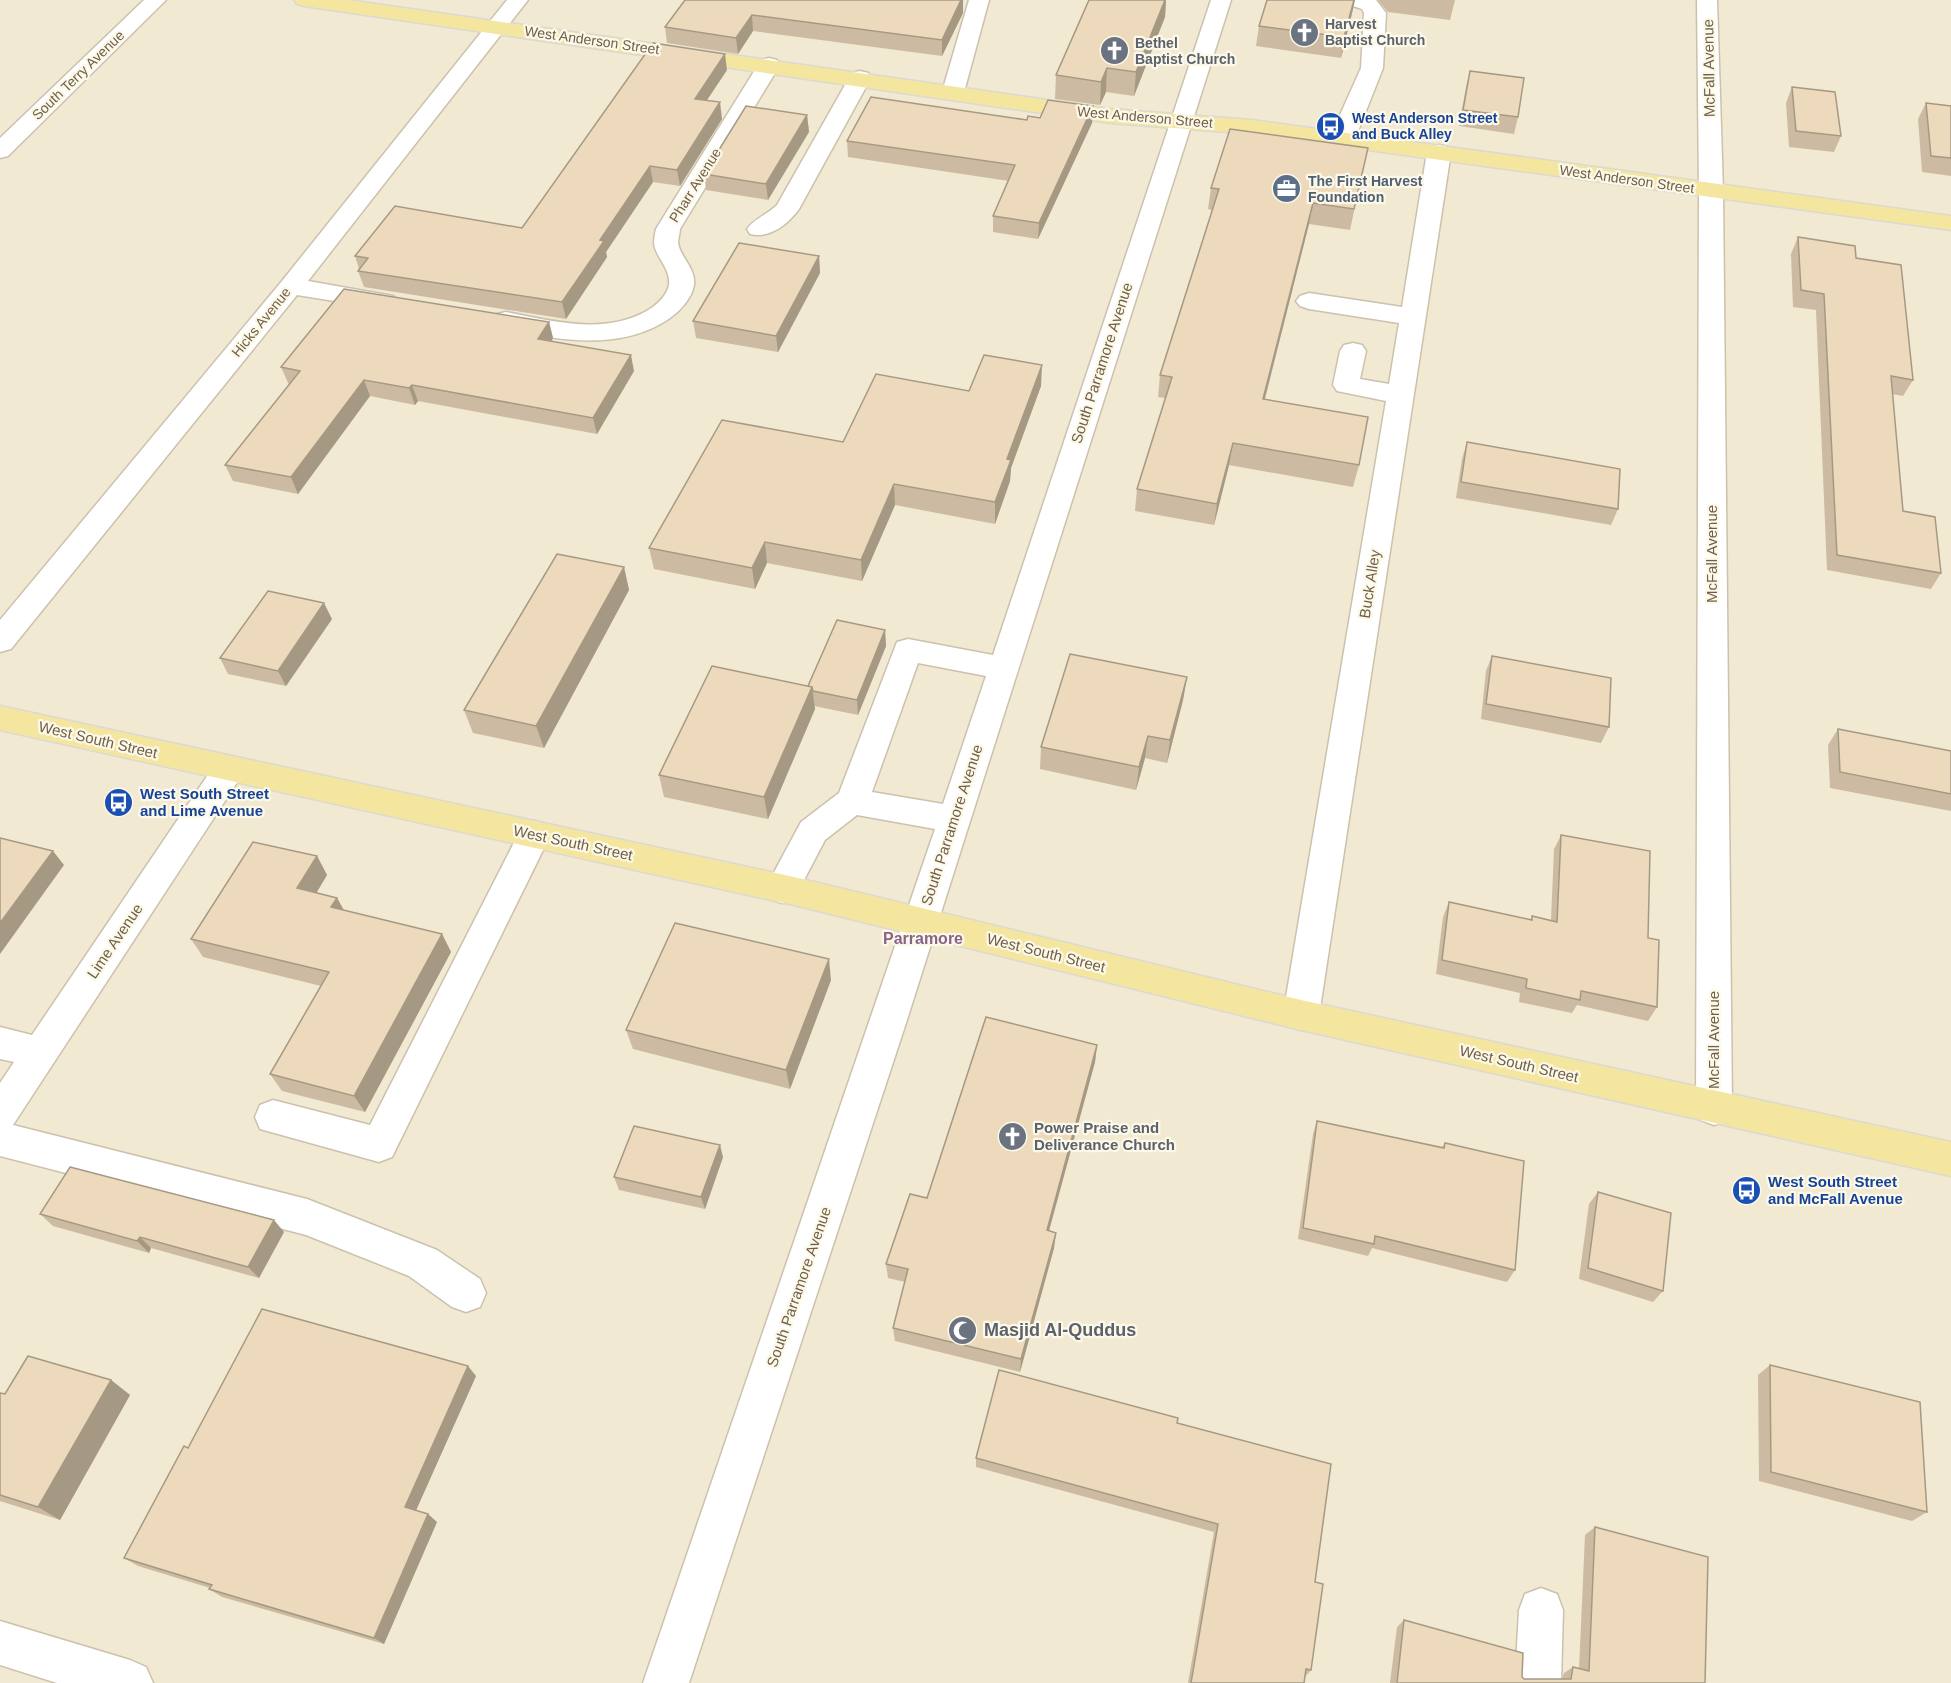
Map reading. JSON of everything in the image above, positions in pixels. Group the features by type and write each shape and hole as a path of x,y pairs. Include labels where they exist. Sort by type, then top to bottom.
{"main road":[{"name":"West Anderson Street","path":"304,0 860,78 1110,116 1252,127 1951,223"},
{"name":"West South Street","path":"0,718 782,889 1301,1015 1714,1108 1951,1158"}],"street":[{"name":"South Terry Avenue","path":"0,151 156,0"},
{"name":"Hicks Avenue","path":"0,641 291,286 518,0"},
{"path":"953,92 979,0"},
{"name":"South Parramore Avenue","path":"666,1683 955,819 1221,0"},
{"path":"1345,139 1351,115 1372,68 1375,13 1370,5 1354,0"},
{"name":"McFall Avenue","path":"1707,0 1711,191 1714,1108"},
{"name":"Pharr Avenue","path":"480,316 586,332 635,327 657,318 673,303 681,286 681,271 666,244 669,228 769,65"},
{"path":"759,229 776,220 787,210 860,78"},
{"name":"Buck Alley","path":"1301,1015 1438,152"},
{"path":"291,286 409,305"},
{"path":"1309,301 1412,317"},
{"path":"1353,351 1346,385 1400,395"},
{"path":"782,889 813,831 852,801 908,650 1003,668"},
{"name":"Lime Avenue","path":"0,1114 230,769"},
{"path":"852,801 955,819"},
{"path":"273,1117 379,1145 535,834"},
{"path":"0,1043 40,1053"},
{"path":"0,1139 307,1217 423,1263 466,1293"},
{"path":"1538,1683 1541,1610"},
{"path":"0,1643 130,1683"}],"shaded area":[{"name":"Parramore","path":"0,0 1951,0 1951,1683 0,1683"}],"building":[{"path":"685,0 961,0 942,40 752,15 736,38 665,27"},
{"name":"Bethel Baptist Church","path":"1089,0 1165,0 1136,72 1107,68 1101,82 1056,75"},
{"path":"1267,0 1354,0 1344,37 1259,26"},
{"path":"653,43 725,54 695,99 720,102 677,170 650,166 600,240 604,241 562,302 358,271 368,258 355,256 395,206 522,228"},
{"path":"1470,71 1524,78 1518,117 1463,110"},
{"path":"1792,87 1835,92 1841,136 1796,131"},
{"path":"871,97 1027,120 1028,116 1040,118 1048,100 1093,106 1039,223 993,216 1015,165 847,141"},
{"path":"1926,103 1951,106 1951,158 1931,156"},
{"path":"746,106 807,115 766,184 704,174"},
{"path":"1230,129 1368,148 1354,209 1313,203 1263,399 1368,417 1359,465 1233,443 1217,504 1137,489 1172,377 1160,375 1219,189 1211,188"},
{"path":"1798,237 1855,246 1856,258 1901,265 1913,380 1891,376 1903,511 1935,517 1941,573 1837,555 1824,294 1801,290"},
{"path":"739,243 819,256 776,336 693,321"},
{"path":"344,289 549,322 538,339 631,355 593,418 412,385 409,388 364,380 291,477 225,465 300,371 281,367"},
{"path":"984,355 1042,365 1007,459 1011,460 995,502 894,484 861,560 765,542 752,568 649,548 722,420 843,442 876,374 969,391"},
{"path":"1467,442 1620,469 1618,509 1461,482"},
{"path":"557,554 624,567 536,726 464,710"},
{"path":"268,591 324,603 278,671 220,658"},
{"path":"837,620 885,630 857,700 813,691 812,687 808,686"},
{"path":"1070,654 1187,677 1170,740 1148,736 1139,767 1041,747"},
{"path":"1492,656 1611,678 1609,727 1486,704"},
{"path":"712,666 812,687 764,797 659,775"},
{"path":"1838,729 1951,751 1951,794 1840,772"},
{"path":"1561,835 1650,851 1648,938 1659,940 1657,1007 1581,991 1580,1000 1526,988 1527,979 1442,960 1449,902 1532,920 1532,916 1557,922"},
{"path":"0,838 53,851 0,923"},
{"path":"253,842 317,856 297,888 337,898 331,907 442,934 354,1096 270,1074 329,972 191,939"},
{"path":"675,923 829,959 786,1070 626,1030"},
{"path":"986,1017 1097,1045 1047,1230 1056,1233 1021,1359 893,1328 908,1269 886,1264 910,1194 927,1198"},
{"path":"1317,1121 1444,1148 1445,1143 1524,1161 1515,1270 1375,1236 1374,1244 1303,1228"},
{"path":"634,1126 720,1145 701,1197 614,1177"},
{"path":"70,1167 274,1220 248,1267 140,1237 137,1241 40,1214"},
{"path":"1598,1192 1671,1213 1663,1291 1588,1268"},
{"path":"262,1309 468,1366 405,1507 428,1514 374,1638 209,1589 212,1585 124,1558 184,1446 188,1448"},
{"path":"28,1356 111,1380 38,1507 0,1495 0,1393 5,1394"},
{"path":"1770,1365 1920,1402 1927,1512 1771,1472"},
{"path":"999,1370 1178,1418 1177,1423 1331,1464 1315,1582 1323,1584 1311,1670 1306,1669 1304,1683 1191,1683 1218,1524 976,1458"},
{"path":"1595,1527 1708,1557 1705,1683 1397,1683 1404,1620 1523,1653 1522,1677 1524,1679 1571,1679 1573,1667 1589,1671"}],"place":[{"name":"Harvest Baptist Church","path":"1304,32"},
{"name":"Bethel Baptist Church","path":"1114,51"},
{"name":"West Anderson Street and Buck Alley","path":"1331,126"},
{"name":"The First Harvest Foundation","path":"1287,189"},
{"name":"West South Street and Lime Avenue","path":"119,803"},
{"name":"Power Praise and Deliverance Church","path":"1013,1137"},
{"name":"West South Street and McFall Avenue","path":"1747,1191"},
{"name":"Masjid Al-Quddus","path":"963,1330"}],"district":[{"name":"Parramore","path":"923,938"}]}
